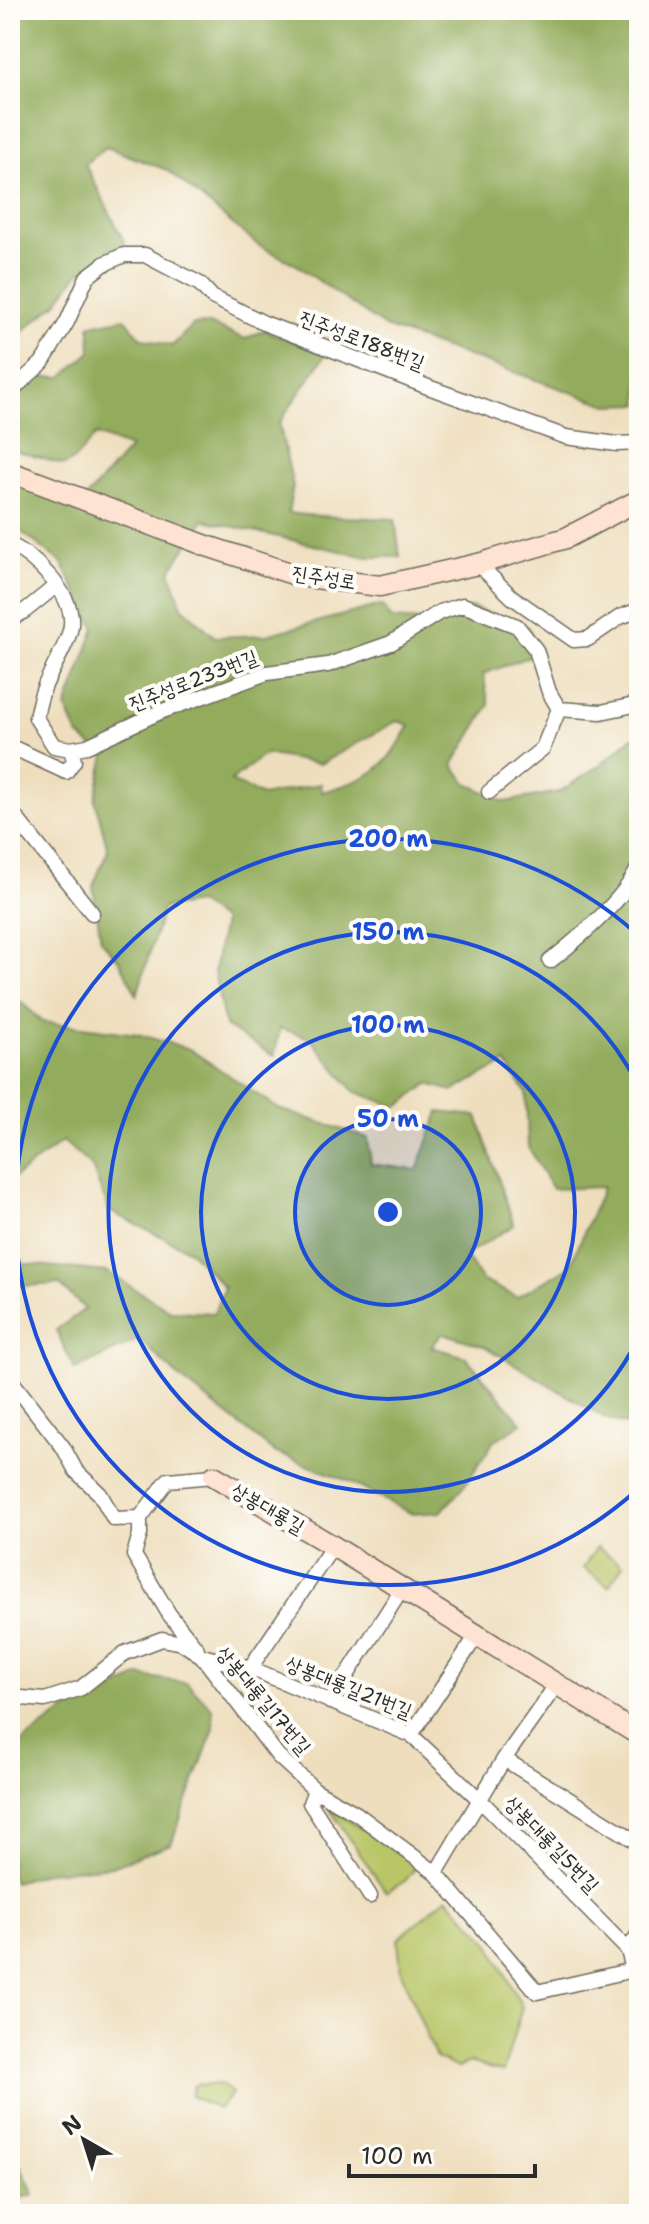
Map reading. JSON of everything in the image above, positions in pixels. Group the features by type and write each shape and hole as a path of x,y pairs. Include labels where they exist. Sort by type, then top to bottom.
{"main road":[{"name":"진주성로","path":"10,472 207,546 299,576 380,586 478,564 566,538 639,500"},
{"name":"상봉대룡길","path":"214,1476 639,1735"}],"street":[{"name":"진주성로188번길","path":"10,392 42,363 67,322 87,277 104,264 124,255 145,255 200,284 212,297 264,323 428,387 566,437 617,444 639,443"},
{"path":"10,545 25,552 57,585 69,607 72,626 44,688 36,718 54,746 71,749"},
{"path":"478,564 512,597 574,640 588,639 620,617 639,610"},
{"path":"10,620 57,585"},
{"name":"진주성로233번길","path":"10,749 66,772 74,761 71,749 87,746 160,712 267,673 328,665 391,643 440,612 463,605 517,626 536,650 549,692 559,709"},
{"path":"489,792 543,748 559,709 601,712 639,704"},
{"path":"10,810 92,913"},
{"path":"550,961 605,911 634,879 639,866"},
{"path":"10,1379 63,1447 76,1471 100,1494 114,1519 140,1518"},
{"name":"상봉대룡길","path":"202,1656 169,1614 134,1555 140,1534 140,1518 168,1480 214,1476"},
{"path":"250,1668 333,1546"},
{"path":"330,1702 402,1589"},
{"name":"상봉대룡길21번길","path":"202,1656 250,1668 411,1735 477,1635"},
{"name":"상봉대룡길17번길","path":"10,1697 45,1700 81,1688 125,1653 162,1639 182,1643 202,1656 278,1756 315,1790 357,1814 436,1873"},
{"path":"557,1684 504,1759 436,1873 537,1992 636,1970 628,1950 639,1933"},
{"path":"411,1735 481,1801"},
{"name":"상봉대룡길5번길","path":"504,1759 639,1843"},
{"path":"315,1790 310,1803 370,1896"},
{"name":"상봉대룡길5번길","path":"481,1801 628,1950"}],"green space":[{"path":"10,10 626,10 633,73 639,86 639,404 608,405 385,327 295,264 258,245 167,170 106,147 85,164 125,243 78,274 57,303 23,331 10,357"},
{"path":"125,318 141,338 172,346 193,325 209,324 245,339 264,330 326,354 279,423 293,486 288,513 395,519 400,557 367,557 204,520 170,571 182,607 215,637 266,635 382,605 392,619 434,622 472,607 528,627 539,653 483,674 489,705 453,765 467,783 504,802 559,792 600,765 639,732 639,1429 605,1418 486,1347 443,1333 431,1347 466,1357 522,1423 494,1441 465,1485 441,1512 412,1514 348,1481 274,1452 175,1374 139,1339 75,1370 56,1330 85,1309 59,1284 20,1286 17,1263 107,1272 171,1311 214,1313 224,1287 189,1250 109,1211 92,1167 63,1141 10,1181 10,992 43,1022 137,1034 189,1049 279,1109 368,1138 371,1164 417,1170 439,1112 477,1116 514,1225 466,1255 481,1280 517,1297 570,1266 603,1187 552,1189 528,1146 526,1093 506,1063 453,1091 428,1084 398,1107 355,1092 310,1038 280,1028 274,1056 225,1026 214,972 223,921 198,903 163,908 137,995 119,960 101,940 93,886 108,850 95,800 105,756 78,735 66,708 95,628 62,563 10,523 10,478 86,498 130,448 96,435 74,460 64,465 10,449 10,396 37,377 62,377 91,352 90,325","holes":["397,721 410,725 384,763 365,777 339,787 322,792 321,784 262,796 231,781 265,754 320,764"]},
{"path":"597,1547 623,1565 609,1586 583,1568"},
{"path":"140,1676 187,1683 212,1708 214,1728 171,1844 112,1866 48,1872 14,1882 10,1874 10,1762 18,1745 65,1711"},
{"path":"329,1808 418,1865 405,1881 386,1892"},
{"path":"447,1897 490,1944 522,2007 503,2072 469,2062 458,2068 436,2058 401,1972 398,1939"},
{"path":"222,2084 232,2093 218,2109 191,2096 194,2085"},
{"path":"10,2144 34,2194 10,2201"}]}
